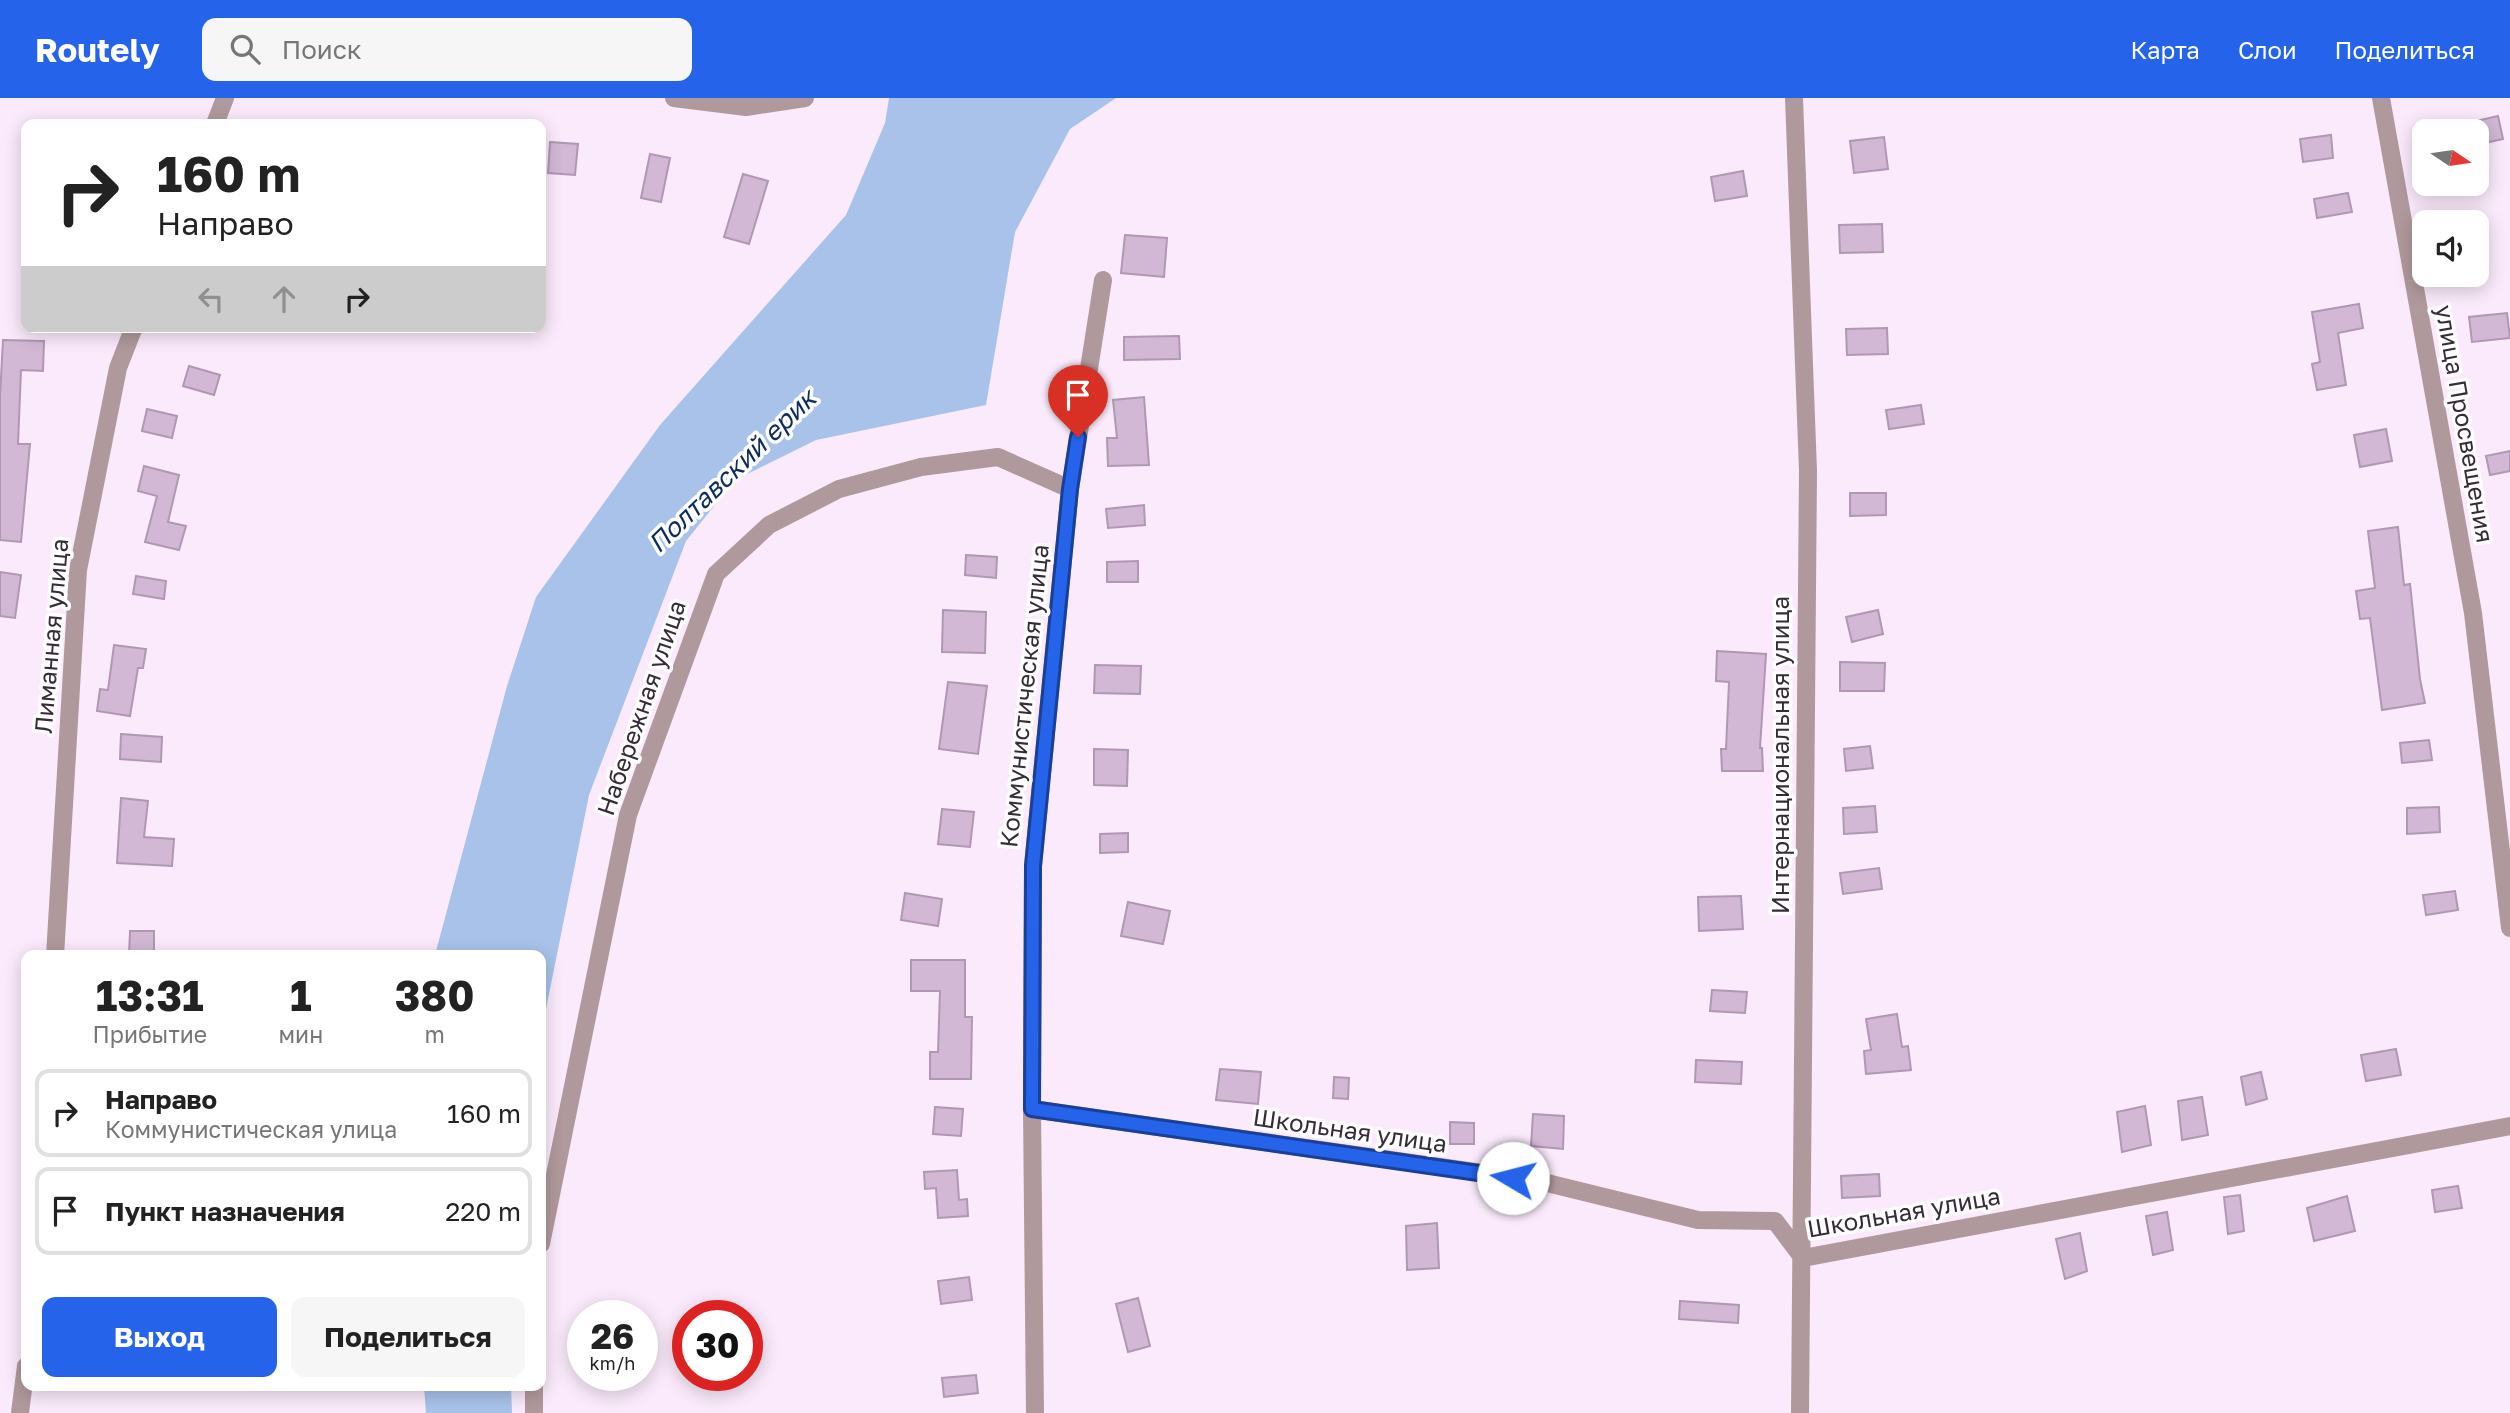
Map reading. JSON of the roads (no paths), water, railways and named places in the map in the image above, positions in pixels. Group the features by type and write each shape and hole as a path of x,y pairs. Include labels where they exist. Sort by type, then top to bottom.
{"street":[{"path":"217,119 225,98"},
{"path":"674,98 746,107 805,98"},
{"name":"Интернациональная улица","path":"1794,98 1808,471 1800,1413"},
{"name":"улица Просвещения","path":"2381,98 2473,613 2510,928"},
{"name":"Коммунистическая улица","path":"1035,1413 1033,866 1070,489 1103,280"},
{"name":"Лиманная улица","path":"55,950 78,570 118,368 133,333"},
{"name":"Набережная улица","path":"546,1219 628,815 716,574 769,525 839,489 922,467 998,457 1070,489"},
{"name":"Школьная улица","path":"1032,1109 1539,1181 1699,1220 1775,1221 1802,1258 2510,1126"},
{"path":"20,1413 23,1391"},
{"path":"534,1391 534,1413"}],"water":[{"name":"Полтавский ерик","path":"889,98 1116,98 1070,129 1015,232 986,405 816,440 735,480 686,541 589,795 546,1009 546,950 436,950 507,686 536,597 660,425 846,215 885,123"},
{"path":"424,1391 511,1391 512,1413 426,1413"}]}
